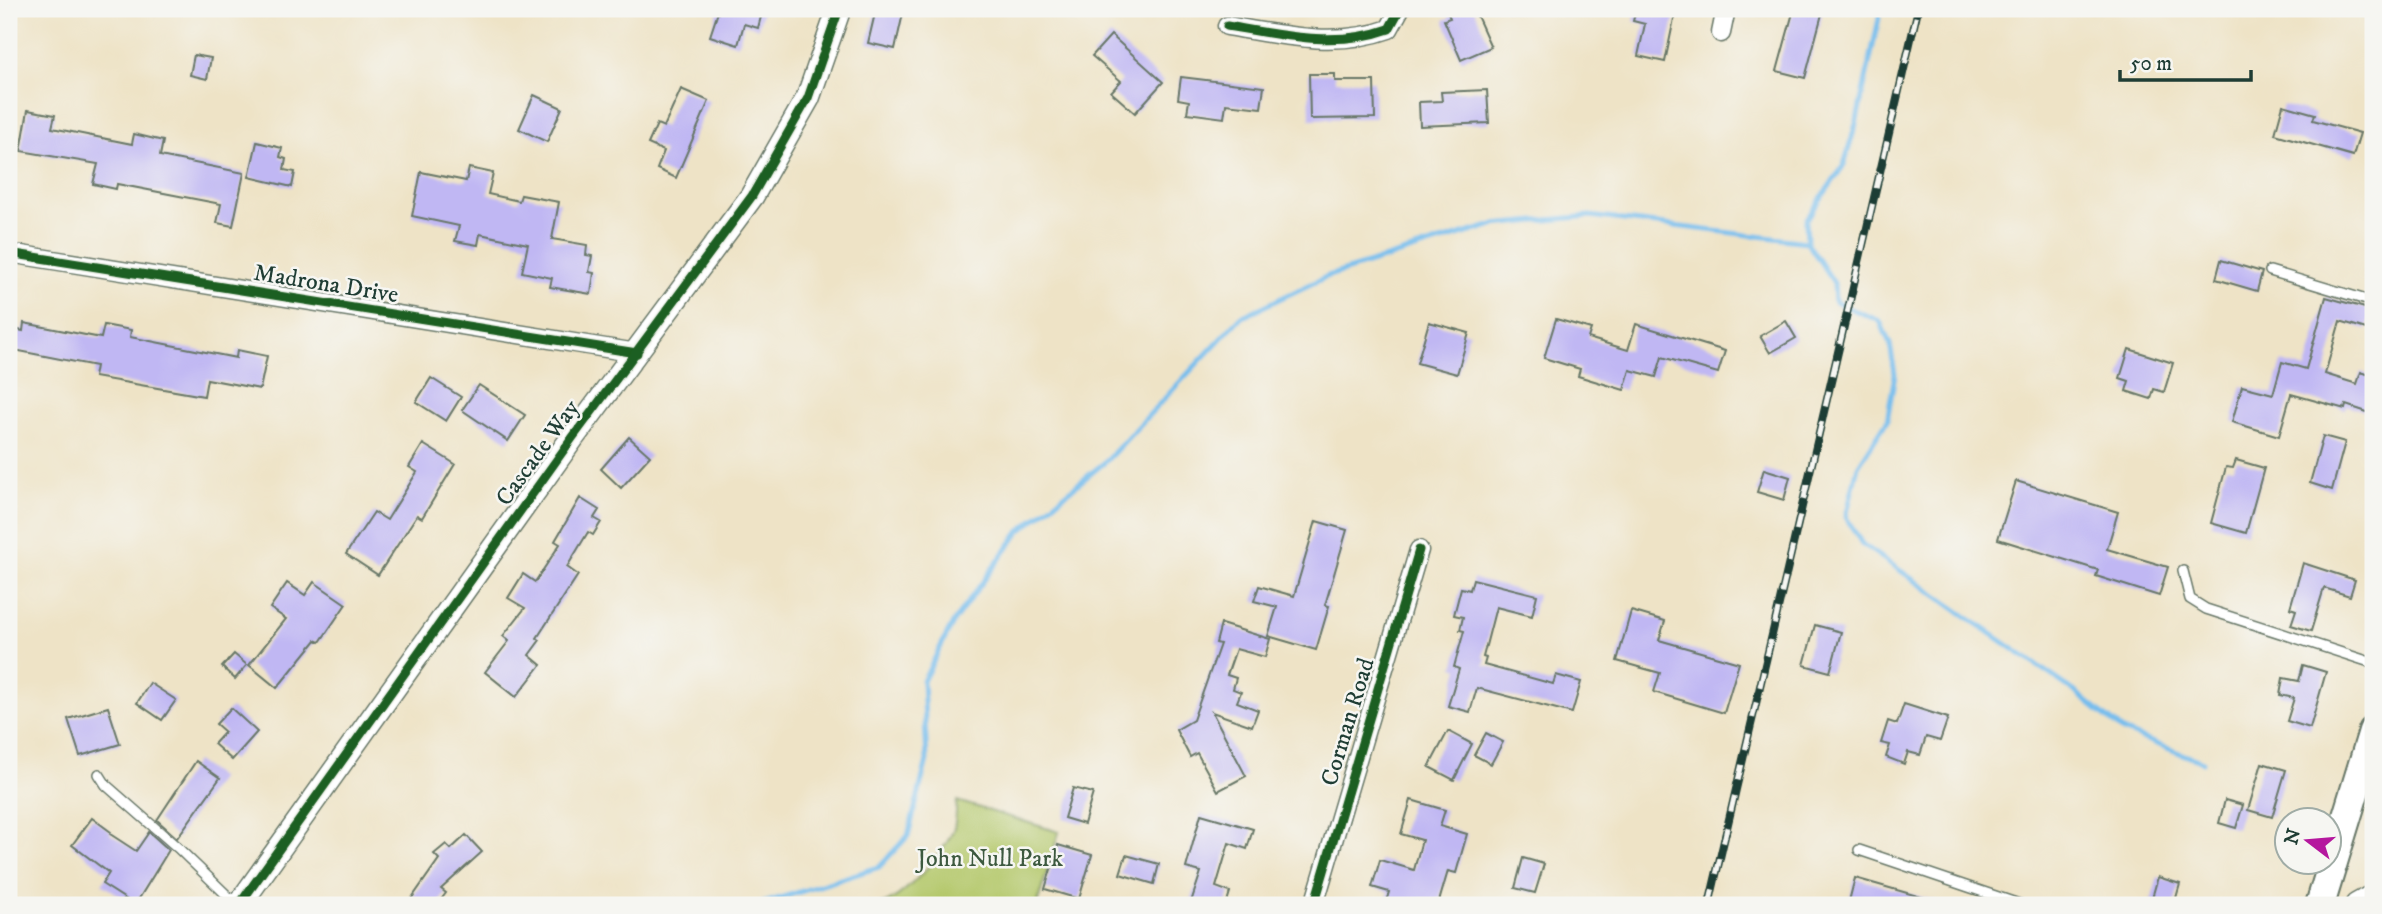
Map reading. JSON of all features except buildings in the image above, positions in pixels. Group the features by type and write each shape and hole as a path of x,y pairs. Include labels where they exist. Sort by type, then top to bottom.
{"main road":[{"path":"2320,905 2373,731"}],"street":[{"name":"Cascade Way","path":"238,905 573,437 752,197 808,98 839,9"},
{"path":"1227,26 1294,38 1366,37 1389,29 1400,9"},
{"path":"1721,33 1726,9"},
{"name":"Madrona Drive","path":"9,253 637,353"},
{"name":"Corman Road","path":"1314,905 1419,550"},
{"path":"2357,905 2373,896"}],"lane":[{"path":"2270,271 2373,302"},
{"path":"2183,571 2190,599 2206,610 2373,663"},
{"path":"99,774 106,785 238,905"},
{"path":"1859,850 2022,905"}],"green space":[{"name":"John Null Park","path":"957,801 1059,832 1037,905 880,905 900,894 923,873 942,849 954,828"}],"waterway":[{"path":"1881,9 1857,120 1844,165 1806,220 1807,242 1834,283 1835,302 1880,321 1890,344 1895,374 1887,421 1858,466 1846,517 1862,544 2074,691 2123,731 2203,762"},
{"path":"758,905 879,867 908,836 927,760 923,681 954,621 1020,531 1105,462 1241,317 1328,276 1493,225 1590,216 1807,242"}],"railway":[{"path":"1709,905 1918,9"}],"cycle path":[{"path":"239,905 573,437 752,196 808,98 839,9"},
{"path":"1227,26 1308,38 1349,38 1389,29 1400,9"},
{"path":"9,253 637,353"},
{"path":"1314,905 1419,550"}]}
